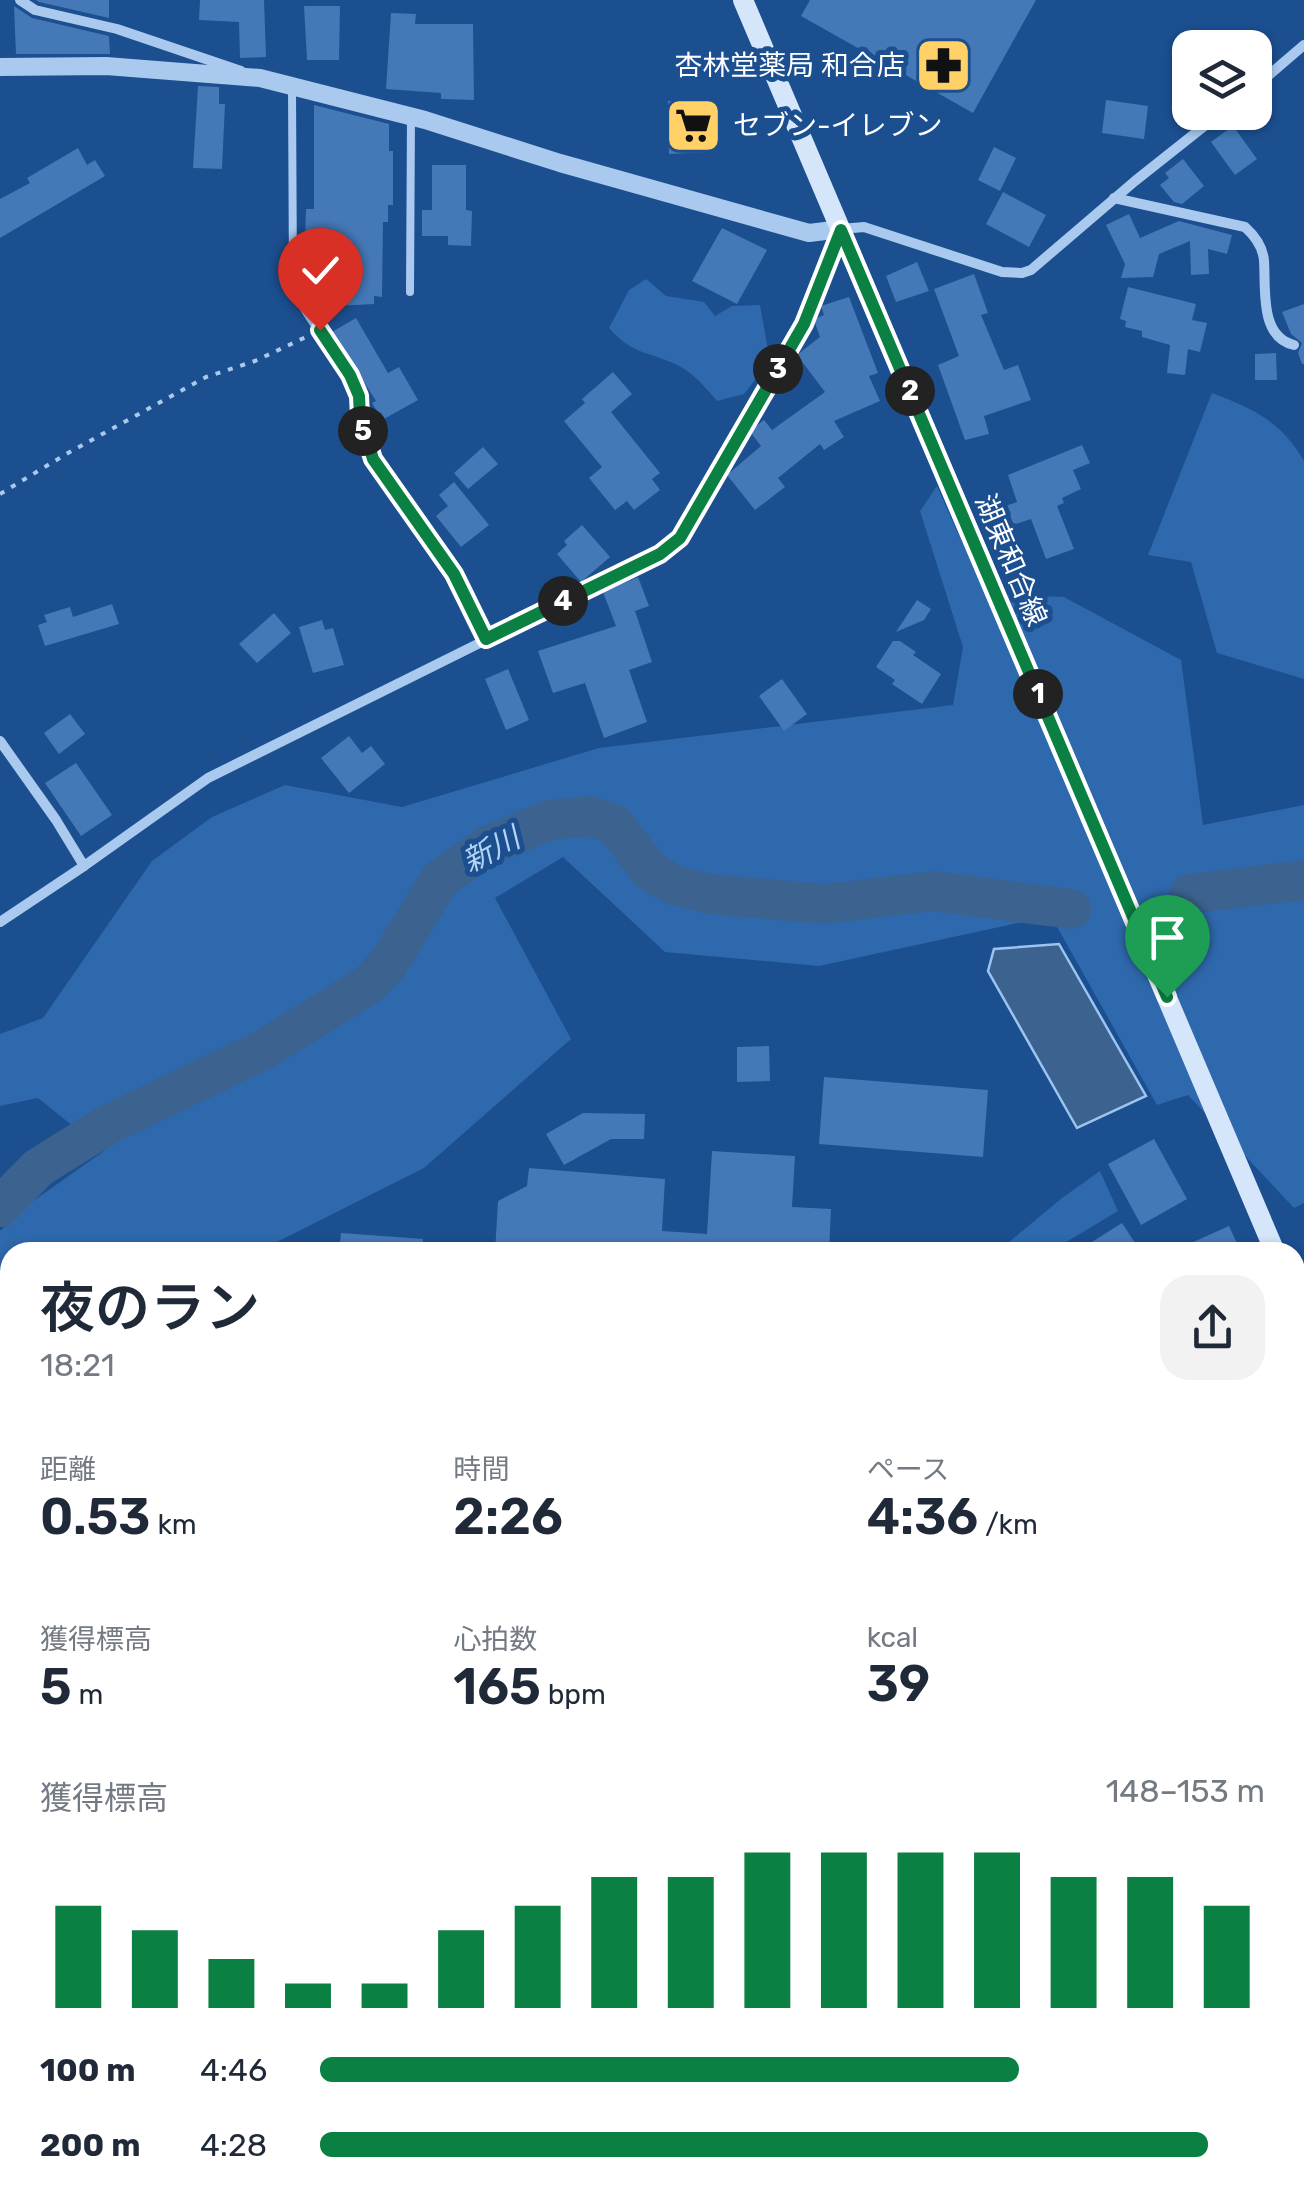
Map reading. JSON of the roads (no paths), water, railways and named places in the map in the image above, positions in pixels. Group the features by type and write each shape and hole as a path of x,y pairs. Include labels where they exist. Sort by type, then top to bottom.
{"main road":[{"name":"湖東和合線","path":"743,0 1271,1242"}],"street":[{"path":"20,0 35,10 117,30 260,78"},
{"path":"1272,72 1304,45"},
{"path":"0,67 106,66 292,84 809,233 864,227 1002,272 1022,274 1048,257 1199,130"},
{"path":"1114,198 1245,226 1258,240 1264,260 1263,299 1276,333 1284,343 1294,345"},
{"path":"0,922 208,778 660,554 680,538 804,324 841,230"},
{"path":"0,741 84,866"}],"lane":[{"path":"292,84 293,282 297,298 350,375 359,396 360,417"},
{"path":"410,292 411,116"}],"waterway":[{"name":"新川","path":"0,1207 38,1168 109,1124 263,1050 368,985 388,964 440,879 489,845 550,820 590,816 614,824 649,870 674,885 709,894 825,904 933,891 1071,909"},
{"name":"新川","path":"1189,894 1304,880"}],"place":[{"name":"杏林堂薬局 和合店","path":"944,65"},
{"name":"セブン-イレブン","path":"694,125"}]}
